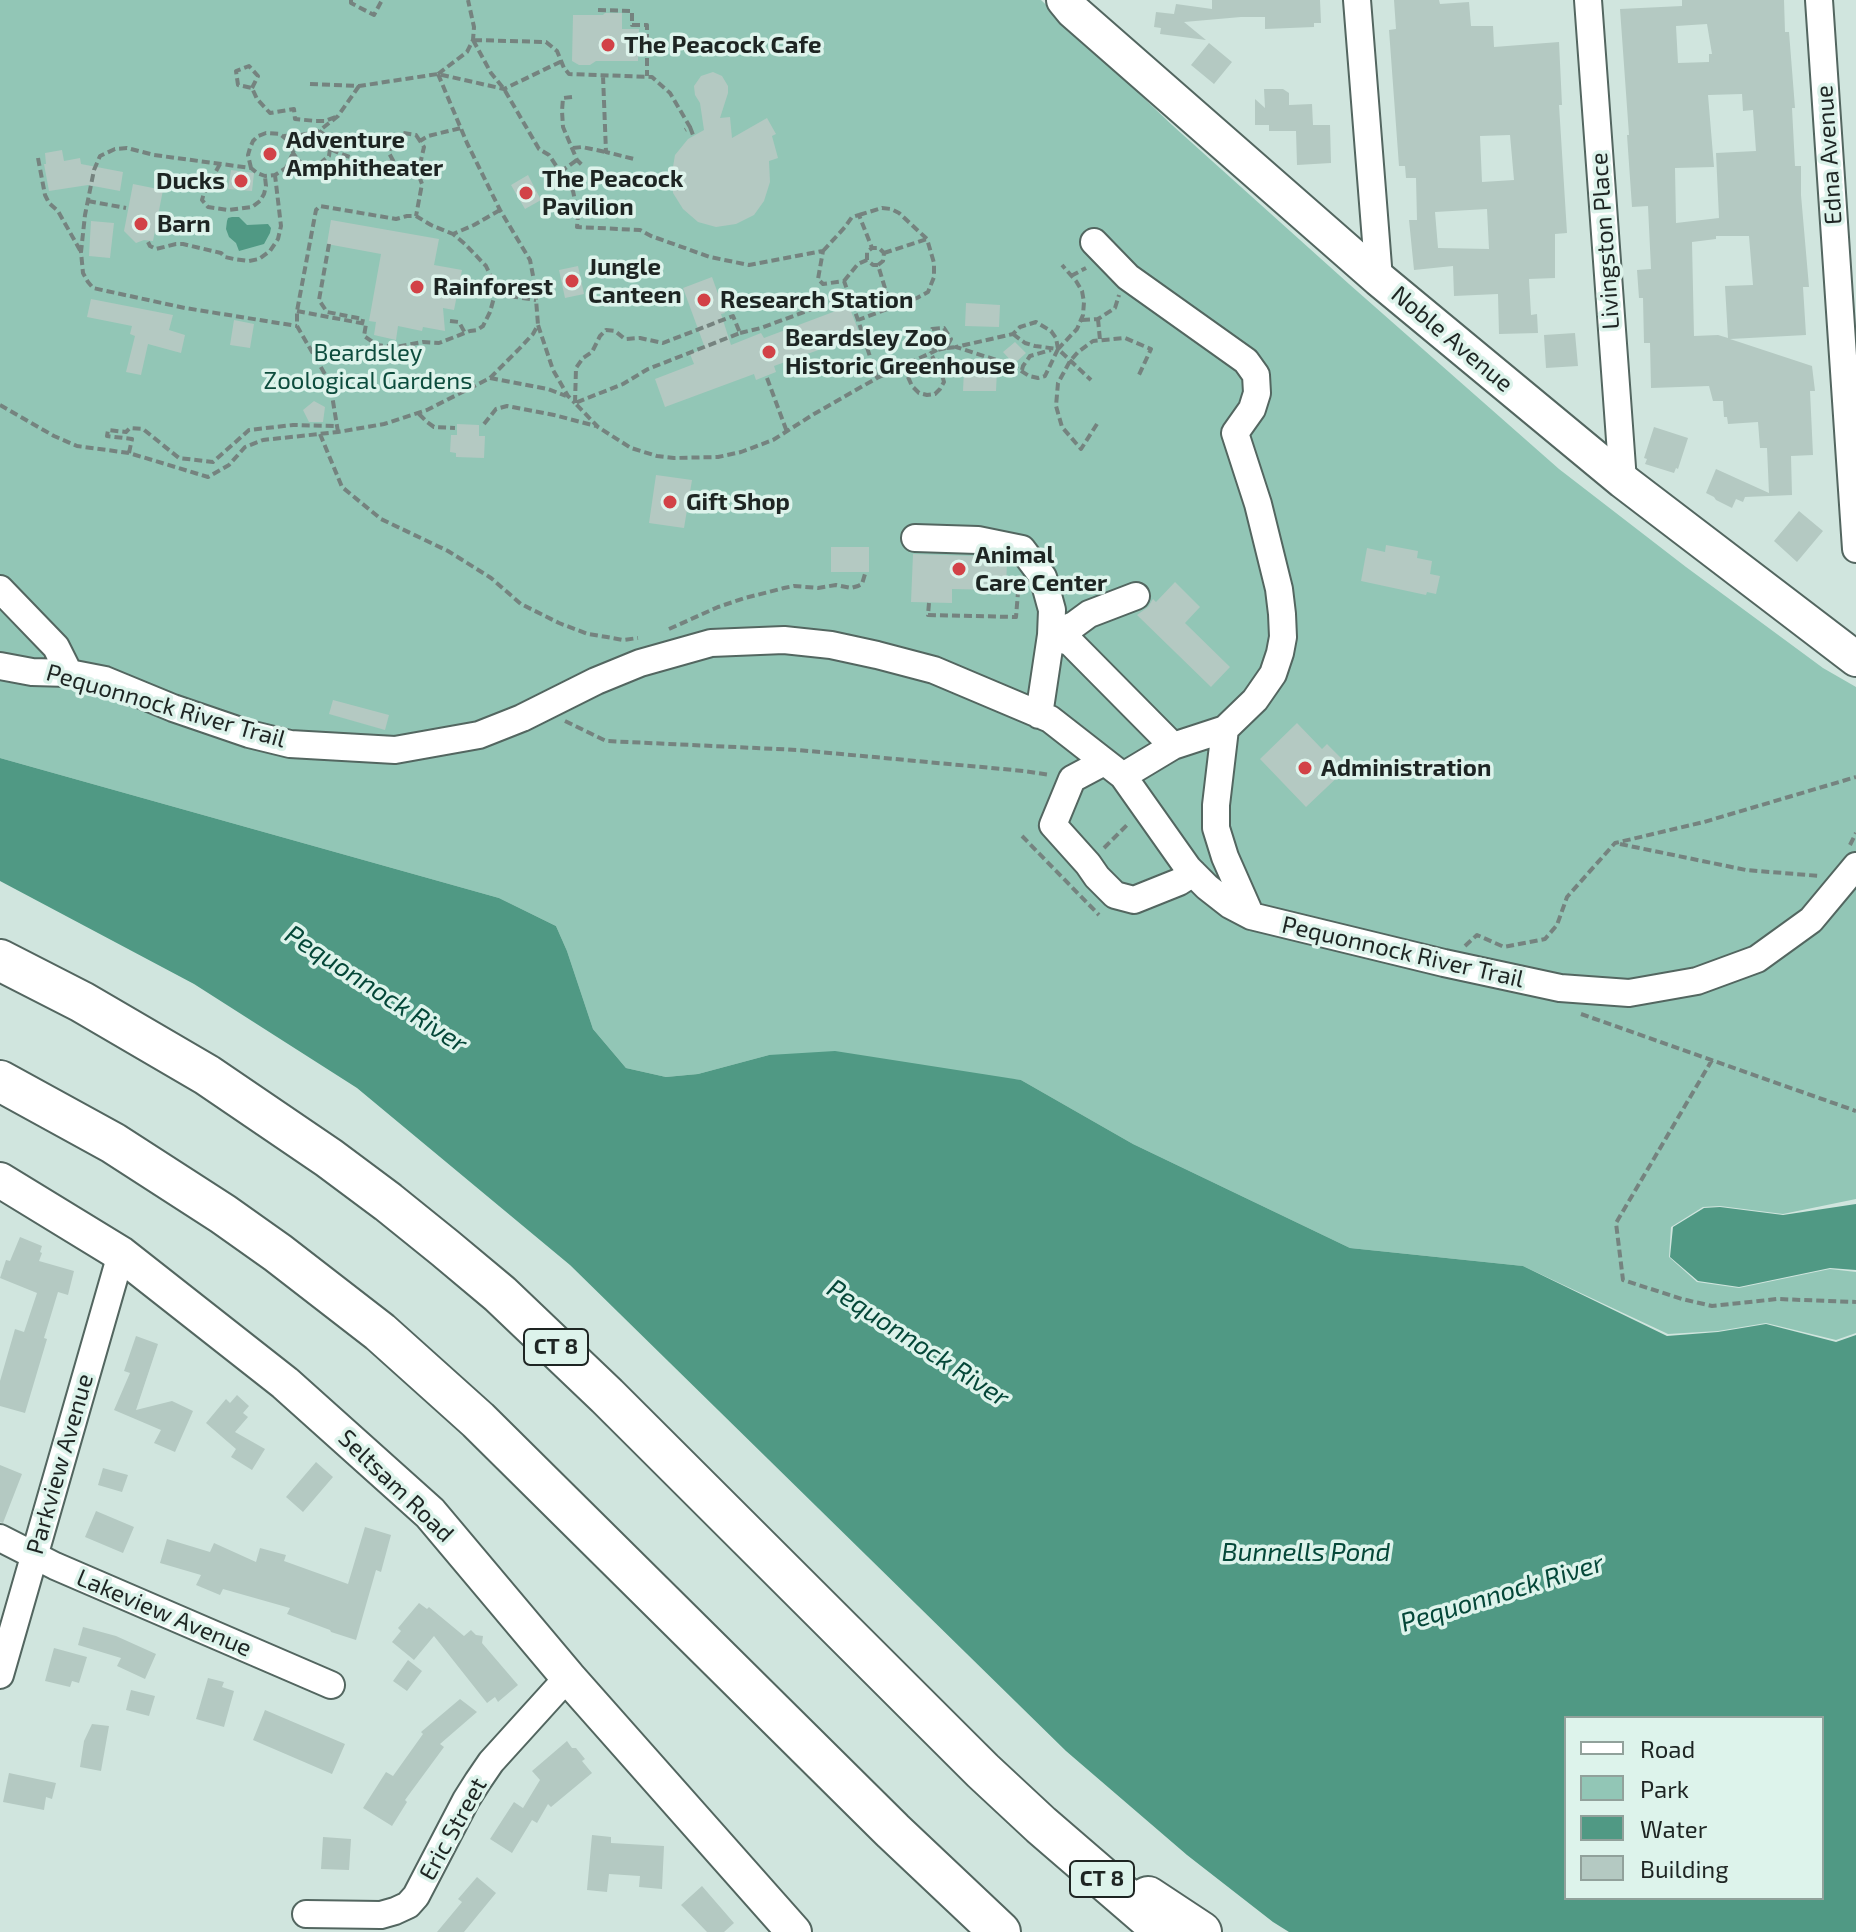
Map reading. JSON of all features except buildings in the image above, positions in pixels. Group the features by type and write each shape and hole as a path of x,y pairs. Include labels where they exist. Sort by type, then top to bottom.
{"highway":[{"name":"CT 8","path":"0,960 145,1038 232,1091 329,1158 445,1248 500,1294 607,1396 962,1750 1041,1825 1165,1932"},
{"path":"0,1081 113,1143 212,1206 380,1332 478,1420 862,1801 1000,1932"},
{"path":"1041,1825 1201,1932"}],"main road":[{"name":"Noble Avenue","path":"1070,4 1379,279 1623,481 1856,659"},
{"name":"Seltsam Road","path":"0,1180 121,1254 285,1383 430,1513 568,1677 794,1932"}],"street":[{"path":"1357,0 1379,279"},
{"name":"Livingston Place","path":"1588,0 1623,481"},
{"name":"Edna Avenue","path":"1819,0 1856,549"},
{"path":"1094,242 1128,277 1246,361 1256,375 1257,393 1252,409 1235,433 1255,493 1279,589 1283,637 1273,674 1255,700 1225,729 1114,769 1072,779 1053,825 1115,895 1134,900 1193,873"},
{"path":"915,538 978,540 1022,549 1043,577 1052,610 1039,715"},
{"path":"0,589 56,647 69,673"},
{"path":"1051,635 1089,614 1136,596"},
{"path":"1051,635 1071,643 1173,746"},
{"path":"0,666 105,680 173,708 249,734 290,744 395,750 479,735 640,663 711,643 784,640 831,645 934,670 1050,719 1114,769 1207,887 1251,916 1560,988 1629,993 1697,981 1757,959 1811,920 1850,861"},
{"path":"1225,729 1216,828 1251,916"},
{"name":"Parkview Avenue","path":"0,1675 121,1254"},
{"name":"Lakeview Avenue","path":"0,1538 55,1566 331,1685"},
{"name":"Eric Street","path":"306,1914 381,1915 408,1905 416,1896 466,1800 491,1762 568,1677"}],"path":[{"path":"351,1 374,15 382,0"},
{"path":"438,74 467,52 473,40 474,27 468,0"},
{"path":"598,10 632,11 632,25 647,25 647,76"},
{"path":"473,40 546,42 557,51 569,74 652,77 670,93 693,135"},
{"path":"473,40 539,149 549,155 573,191 577,227 640,230 710,257 749,265 823,251"},
{"path":"310,84 359,86 438,74 504,89 562,61"},
{"path":"249,66 258,76 252,88 238,85 236,71 249,66"},
{"path":"438,74 500,210 530,260 538,325 553,370 568,396 598,427 631,448 657,456 697,459 741,452 773,440 877,378 930,352 1013,334 1020,327 1036,322 1051,331 1058,349 1091,380"},
{"path":"603,76 606,152"},
{"path":"319,131 338,116 359,86"},
{"path":"252,88 270,113 294,109 295,119 316,121 338,116"},
{"path":"572,97 563,98 563,127 577,160 583,166"},
{"path":"420,141 461,128"},
{"path":"251,168 248,155 253,141 266,133 284,136 303,165 313,167 329,156 325,135 319,131 284,136"},
{"path":"403,133 416,135 424,147 421,160 410,168 396,166 392,161 389,153 392,141 403,133"},
{"path":"297,326 185,308 93,288 83,273 81,252 85,215 100,156 115,149 127,148 154,155 251,168 265,176 275,175 286,168 301,135"},
{"path":"573,148 582,147 634,159"},
{"path":"330,149 370,164 383,165 392,161"},
{"path":"38,158 45,195 58,211 81,252"},
{"path":"560,172 577,160"},
{"path":"220,164 202,200 208,207 228,210 252,207 264,194 265,176"},
{"path":"415,165 422,184 416,216"},
{"path":"148,242 156,249 183,244 234,259 259,259 270,251 278,239 281,226 275,175"},
{"path":"88,201 126,208"},
{"path":"297,311 366,324 364,336 377,345 395,347 423,342 439,343 483,326 495,294 493,281 486,266 465,244 453,234 416,216 396,219 320,206 316,210 297,311 297,326 330,383 337,429"},
{"path":"858,320 928,292 934,277 934,263 927,239 891,209 875,209 852,217 823,251 818,279 827,284 844,281 858,264 867,260"},
{"path":"453,234 500,210"},
{"path":"859,215 872,248"},
{"path":"884,253 927,239"},
{"path":"329,244 319,300 327,312 363,319 362,324"},
{"path":"867,260 867,252 872,248 879,248 884,253"},
{"path":"867,260 878,265 883,261 884,253"},
{"path":"878,265 891,308"},
{"path":"956,347 1012,365 1029,376 1045,376 1058,349 1077,329 1084,310 1082,291 1062,265"},
{"path":"844,281 877,378"},
{"path":"495,294 536,300"},
{"path":"575,403 623,384 648,369 850,295"},
{"path":"1082,320 1098,319 1115,308"},
{"path":"575,403 576,368 606,330 615,331 625,339 640,338 663,343 733,316 740,333"},
{"path":"1098,319 1100,340"},
{"path":"450,321 459,322 465,333"},
{"path":"0,405 77,446 129,453 208,477 229,465 245,447 263,440 384,424 419,414 490,378 538,325"},
{"path":"937,350 927,340 928,334 935,328 944,328 950,334 950,343 946,348"},
{"path":"1013,334 1025,343 1058,349"},
{"path":"1097,424 1081,449 1062,427 1056,406 1058,383 1070,361 1093,341 1125,338 1151,349 1138,377"},
{"path":"1022,371 1030,356 1058,349"},
{"path":"903,366 912,386 919,393 935,394 944,382 930,352"},
{"path":"490,378 568,396"},
{"path":"767,378 787,432"},
{"path":"484,424 496,409 507,406 598,427"},
{"path":"419,414 434,427 455,428"},
{"path":"129,453 132,439 107,436 108,430 126,432 130,428 143,429 179,458 213,462 249,430 293,425 337,429"},
{"path":"320,434 342,487 381,519 448,551 491,578 521,604 559,623 588,634 623,640 641,638"},
{"path":"660,632 718,607 784,588 836,585 851,588 862,584 865,574"},
{"path":"929,603 928,615 1016,617 1019,580 1044,582"},
{"path":"558,717 606,741 798,750 1024,771 1072,779"},
{"path":"1444,963 1477,935 1504,947 1545,939 1557,925 1567,897 1615,843 1704,822 1856,777"},
{"path":"1850,861 1856,833"},
{"path":"1022,836 1099,915"},
{"path":"1615,843 1746,870 1828,875"},
{"path":"1575,1012 1856,1111"},
{"path":"1712,1060 1616,1223 1623,1280 1712,1306 1777,1299 1856,1302"}],"green space":[{"name":"Beardsley Zoological Gardens","path":"0,0 1041,0 1172,125 1559,469 1823,668 1856,687 1856,1199 1783,1214 1720,1206 1703,1207 1671,1227 1669,1257 1697,1282 1739,1288 1830,1269 1856,1272 1856,1333 1836,1340 1766,1323 1718,1331 1668,1334 1523,1266 1350,1248 1133,1144 1021,1080 769,1055 698,1074 666,1077 626,1068 593,1029 556,926 499,898 0,758"}],"water":[{"path":"239,217 247,225 268,224 270,233 264,244 239,251 226,229 228,218"},
{"name":"Bunnells Pond","path":"0,758 499,898 556,926 593,1029 626,1068 666,1077 698,1074 769,1055 835,1051 1021,1080 1133,1144 1350,1248 1523,1266 1667,1336 1766,1324 1836,1342 1856,1335 1856,1932 1289,1932 1187,1855 1066,1751 570,1265 357,1088 194,984 0,881"},
{"path":"1856,1204 1856,1270 1830,1268 1739,1287 1698,1281 1670,1257 1673,1227 1704,1208 1720,1207 1783,1215"}],"place":[{"name":"The Peacock Cafe","path":"608,45"},
{"name":"Adventure Amphitheater","path":"270,154"},
{"name":"Ducks","path":"241,181"},
{"name":"The Peacock Pavilion","path":"526,193"},
{"name":"Barn","path":"141,224"},
{"name":"Jungle Canteen","path":"572,281"},
{"name":"Rainforest","path":"417,287"},
{"name":"Research Station","path":"704,300"},
{"name":"Beardsley Zoo Historic Greenhouse","path":"769,352"},
{"name":"Gift Shop","path":"670,502"},
{"name":"Animal Care Center","path":"959,569"},
{"name":"Administration","path":"1305,768"}],"water label":[{"name":"Pequonnock River","path":"376,989"},
{"name":"Pequonnock River","path":"918,1343"},
{"name":"Pequonnock River","path":"1502,1593"}]}
